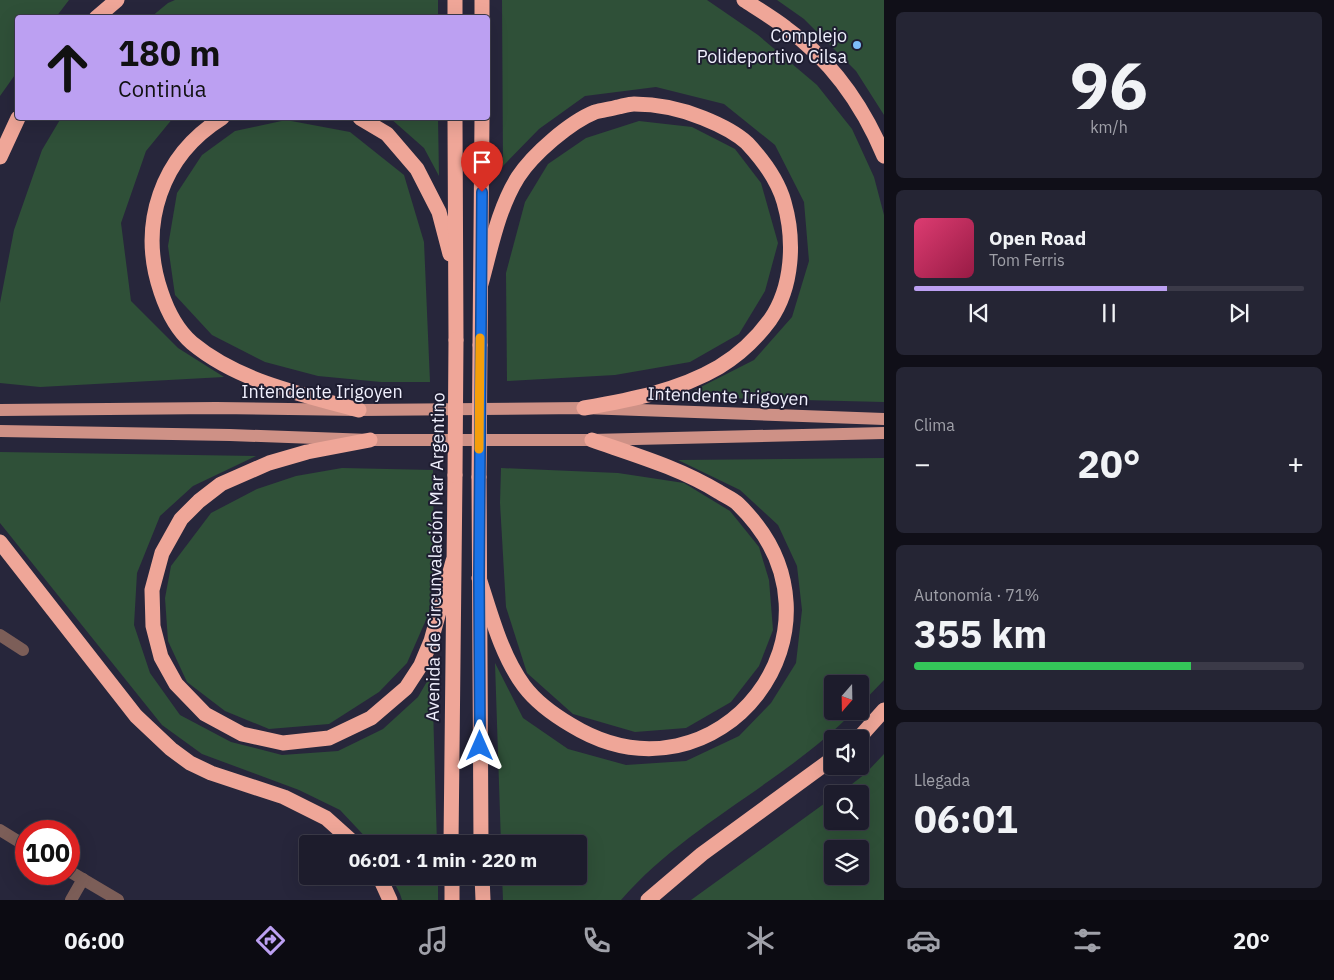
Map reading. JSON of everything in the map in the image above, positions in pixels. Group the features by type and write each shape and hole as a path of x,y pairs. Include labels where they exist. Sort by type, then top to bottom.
{"highway":[{"path":"100,15 117,0"},
{"path":"455,0 455,15"},
{"path":"482,0 482,15"},
{"path":"744,0 788,29 823,61 851,93 873,129 884,156"},
{"path":"482,284 495,231 510,191 518,177 528,163 545,146 595,112 632,104 685,111 719,125 746,142 770,172 784,201 790,234 790,262 784,292 771,318 742,351 718,368 688,382 638,398 584,408"},
{"path":"0,157 17,120"},
{"path":"218,120 204,128 186,148 169,172 157,200 151,237 152,257 153,267 166,307 191,342 242,375 360,410"},
{"path":"363,120 387,134 417,170 439,212 455,272"},
{"path":"455,120 455,272"},
{"path":"481,835 479,476 482,120"},
{"name":"Avenida de Circunvalación Mar Argentino","path":"451,835 455,272"},
{"path":"370,440 307,452 269,463 221,484 198,502 180,520 162,553 152,590 155,634 161,657 176,684 205,714 242,734 283,743 329,738 371,718 406,688 421,665 432,641 453,561"},
{"path":"479,578 511,666 525,688 553,714 587,735 622,746 656,748 683,746 717,731 739,715 756,696 775,668 787,628 787,606 783,582 777,561 764,534 737,503 711,487 676,469 592,440"},
{"path":"0,542 136,716 171,749 211,773 284,797 326,818 345,835"},
{"path":"868,730 884,710"},
{"path":"648,900 702,854 824,765"},
{"path":"383,885 390,900"},
{"path":"452,885 452,900"},
{"path":"482,885 483,900"}],"main road":[{"name":"Intendente Irigoyen","path":"0,410 584,408 884,419"},
{"name":"Intendente Irigoyen","path":"0,431 230,434 370,440 592,440 884,433"}],"street":[{"path":"0,635 22,650"},
{"path":"0,830 15,839"},
{"path":"80,877 118,900"},
{"path":"71,900 83,879"}],"green space":[{"path":"0,0 69,0 58,15 15,15 15,75 0,96"},
{"path":"175,0 438,0 438,15 153,15 168,3"},
{"path":"502,0 707,0 758,35 817,85 852,129 874,177 884,215 884,402 681,397 754,360 792,317 809,261 804,202 775,145 724,104 656,87 585,96 539,129 503,166"},
{"name":"Complejo Polideportivo Cilsa","path":"777,0 884,0 884,115 856,71 804,19"},
{"path":"60,120 171,120 146,151 121,223 131,301 178,348 224,377 40,387 0,383 0,303 14,230 42,150"},
{"path":"286,120 350,132 404,175 424,242 430,382 381,382 318,376 265,362 212,335 175,295 168,246 177,193 202,155 235,131"},
{"path":"392,120 438,120 439,176 424,148"},
{"path":"639,121 692,127 735,149 761,183 778,243 765,291 739,334 690,362 615,375 507,381 506,273 525,202 548,164 586,138"},
{"path":"0,452 256,456 193,486 160,516 137,573 134,625 150,673 180,715 231,742 282,755 338,751 383,729 418,697 432,673 437,835 364,835 340,810 299,790 202,754 162,725 0,523"},
{"path":"884,458 884,680 869,696 869,675 824,675 824,720 845,720 834,730 824,730 824,739 675,849 647,873 621,900 503,900 502,885 587,885 587,835 501,835 495,663 523,718 568,749 626,765 686,761 739,736 771,703 796,663 802,610 797,566 778,525 740,490 678,460"},
{"path":"342,468 433,470 434,564 429,613 407,663 379,692 329,724 269,729 225,711 187,682 168,641 165,598 171,566 211,513 257,489 296,476"},
{"path":"501,468 618,473 684,483 730,511 759,547 769,580 773,630 759,666 731,702 686,728 635,732 573,714 527,673 506,607 500,503"},
{"path":"884,754 884,900 691,900 824,804 824,830 869,830 869,785 851,785 864,775 869,775 869,770"},
{"path":"396,885 438,885 438,900 402,900"}],"slow traffic":[{"path":"479,449 480,338"}],"place":[{"name":"Complejo Polideportivo Cilsa","path":"857,45"}],"route":[{"path":"480,746 479,578 482,192"}]}
